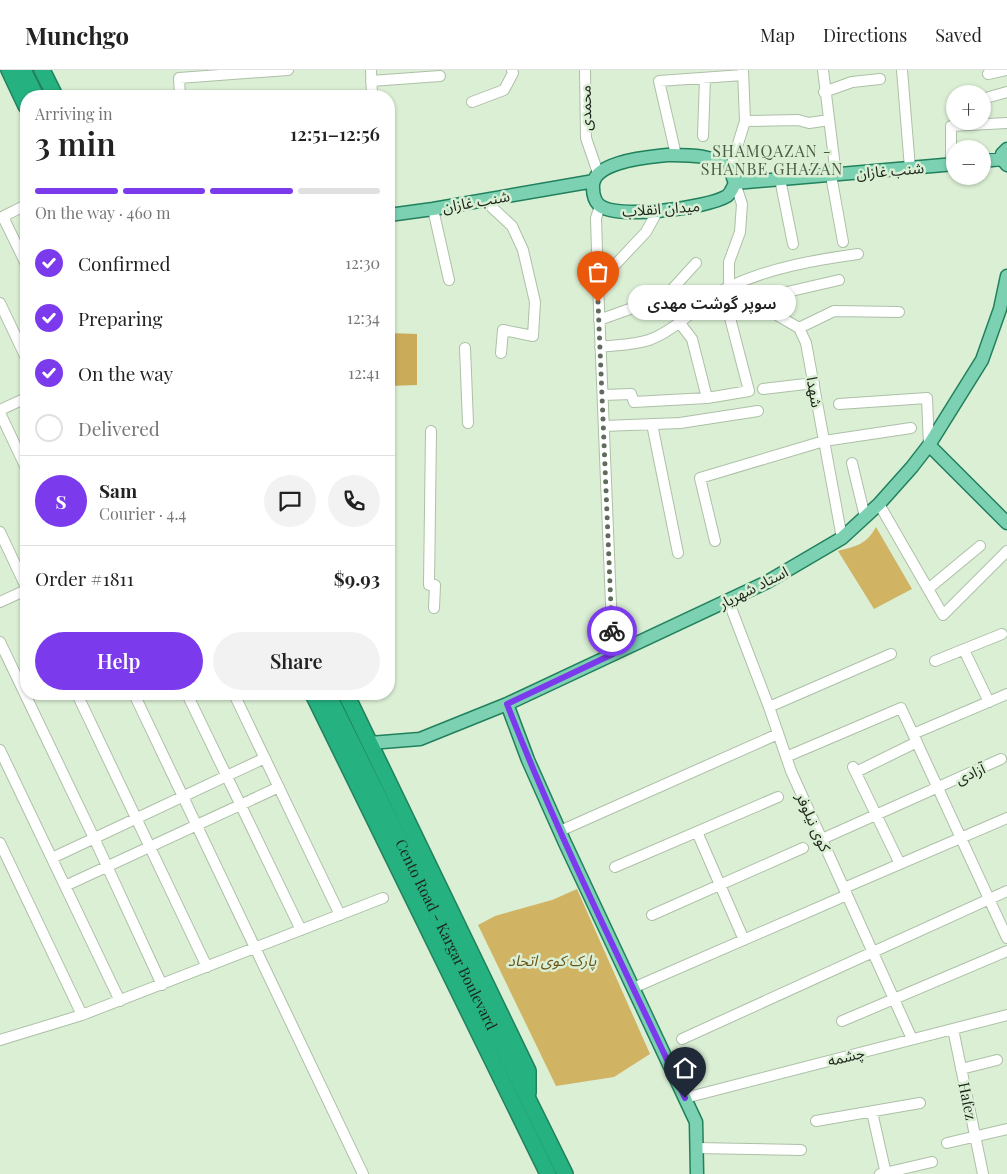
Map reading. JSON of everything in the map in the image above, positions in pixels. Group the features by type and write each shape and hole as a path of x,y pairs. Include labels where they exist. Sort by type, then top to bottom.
{"highway":[{"path":"9,70 20,93"},
{"path":"23,70 33,90"},
{"path":"42,70 52,90"},
{"name":"Cento Road - Kargar Boulevard","path":"316,700 548,1174"},
{"name":"Cento Road - Kargar Boulevard","path":"331,700 565,1174"},
{"path":"349,700 528,1071 528,1097"},
{"path":"554,1151 571,1174"},
{"path":"536,1174 538,1152"}],"main road":[{"path":"596,177 609,167 634,159 693,155 715,160 730,170 735,183"},
{"path":"991,160 1006,157"},
{"name":"شنب غازان","path":"735,183 946,165"},
{"name":"شنب غازان","path":"395,214 484,200 596,177"},
{"name":"میدان انقلاب","path":"596,177 592,184 594,197 600,206 614,211 684,209 709,204 728,195 735,183"},
{"name":"استاد شهریار","path":"370,743 420,738 507,704 767,582 842,538 879,504 929,446 982,360 1000,309 1007,278"},
{"path":"929,446 1005,516"},
{"path":"507,704 528,760 560,831 696,1122 697,1174"}],"street":[{"path":"179,90 178,78 288,70"},
{"path":"370,70 372,90"},
{"path":"472,102 504,90 513,73 512,70"},
{"name":"محمدی","path":"585,70 586,138 596,177"},
{"path":"823,70 824,92 843,242"},
{"path":"902,70 910,168"},
{"path":"988,74 1006,70"},
{"path":"676,155 660,81 743,73 745,121 730,170"},
{"path":"371,81 440,76"},
{"path":"703,136 705,78"},
{"path":"824,92 852,82 880,79"},
{"path":"991,96 1007,92"},
{"path":"745,121 798,120 809,123 829,120"},
{"path":"952,140 951,126 1007,123"},
{"path":"780,179 793,244"},
{"path":"602,395 631,394 634,402 707,398 749,391 729,314 734,311 730,262 740,232 742,204 735,183"},
{"path":"484,200 512,226 523,250 535,302 533,336 503,330 501,353"},
{"path":"600,206 596,218 613,654"},
{"path":"20,208 2,217 20,252"},
{"path":"433,209 449,280"},
{"path":"598,284 646,232 658,210"},
{"path":"600,347 649,340 670,329 732,289 769,273 809,261 858,254"},
{"path":"599,320 666,296 696,263"},
{"path":"764,308 787,292 839,280"},
{"path":"732,289 799,328 834,311 899,312"},
{"path":"0,304 20,346"},
{"path":"679,322 692,339 707,398"},
{"name":"شهدا","path":"799,328 806,343 842,538"},
{"path":"465,348 468,423"},
{"path":"763,390 814,383"},
{"path":"838,404 926,398 929,446"},
{"path":"20,401 0,411 20,455"},
{"path":"604,426 680,423 758,411"},
{"path":"652,424 678,553"},
{"path":"715,541 700,478 824,441 911,428"},
{"path":"431,431 429,585 435,585 434,608"},
{"path":"852,463 865,517"},
{"path":"879,504 943,615 1007,551"},
{"path":"0,532 20,575"},
{"path":"928,589 980,546"},
{"path":"0,602 20,591"},
{"name":"کوی نیلوفر","path":"728,600 769,707 790,771 912,1039"},
{"path":"935,661 1002,634"},
{"path":"0,642 20,684"},
{"path":"964,650 989,702"},
{"path":"769,707 891,654"},
{"path":"900,864 854,770 915,738 1007,694"},
{"path":"28,700 162,984"},
{"path":"80,700 207,967"},
{"path":"137,700 363,1174"},
{"path":"190,700 302,930"},
{"path":"237,700 340,915"},
{"path":"786,757 901,708 1007,938"},
{"path":"560,831 778,734"},
{"path":"0,750 120,1001"},
{"path":"52,858 265,758"},
{"name":"آزادی","path":"822,839 1001,759"},
{"path":"65,886 279,787"},
{"path":"615,867 778,797"},
{"path":"633,988 744,940 900,864 1007,818"},
{"path":"697,832 744,940"},
{"path":"0,843 82,1015"},
{"path":"652,915 803,848"},
{"path":"682,1039 1007,891"},
{"path":"0,1040 82,1015 120,1001 383,898"},
{"path":"842,1020 894,1000 1007,951"},
{"name":"چشمه","path":"685,1098 1007,1015"},
{"name":"Hafez","path":"952,1029 983,1174"},
{"path":"961,1068 997,1060"},
{"path":"816,1121 920,1103"},
{"path":"872,1112 884,1174 932,1162"},
{"path":"947,1143 1007,1129"},
{"path":"696,1148 801,1150"}],"green space":[{"path":"876,527 912,589 874,609 838,551 864,541"},
{"name":"پارک کوی اتحاد","path":"577,889 650,1054 614,1077 556,1086 478,925 495,916 552,900"}],"shaded area":[{"path":"395,333 417,334 417,385 395,386"}],"way so far":[{"path":"598,302 612,631"}],"place":[{"name":"سوپر گوشت مهدی","path":"598,302"}],"district":[{"name":"SHAMQAZAN - SHANBE GHAZAN","path":"772,159"}],"route":[{"path":"612,631 613,654 507,704 528,760 565,843 685,1098"}]}
